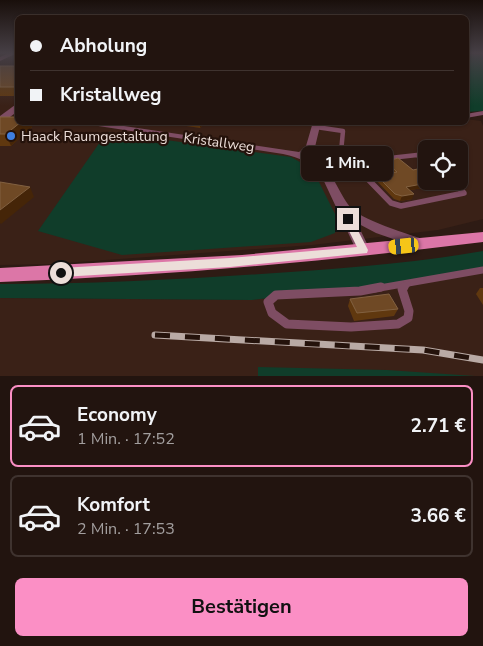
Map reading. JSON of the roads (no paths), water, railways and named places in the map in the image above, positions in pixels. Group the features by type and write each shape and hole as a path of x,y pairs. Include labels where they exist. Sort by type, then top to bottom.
{"main road":[{"path":"0,275 178,266 363,250 483,237"}],"street":[{"path":"1,118 15,109"},
{"path":"469,115 483,113"},
{"path":"1,118 15,118"},
{"name":"Kristallweg","path":"97,125 302,155"},
{"path":"317,125 310,147 302,155 313,162 326,176 363,250"},
{"path":"344,211 381,230 422,244"}],"lane":[{"path":"317,125 343,131 341,152 391,203 398,206 464,193 461,190"},
{"path":"326,176 361,172 390,158 418,156"},
{"path":"408,284 402,290 409,314 408,318 398,324 351,327 287,324 279,320 272,312 268,302 276,295 326,294 408,284 483,270"}],"railway":[{"path":"155,335 423,350 483,360"}],"place":[{"name":"Haack Raumgestaltung","path":"11,136"}]}
